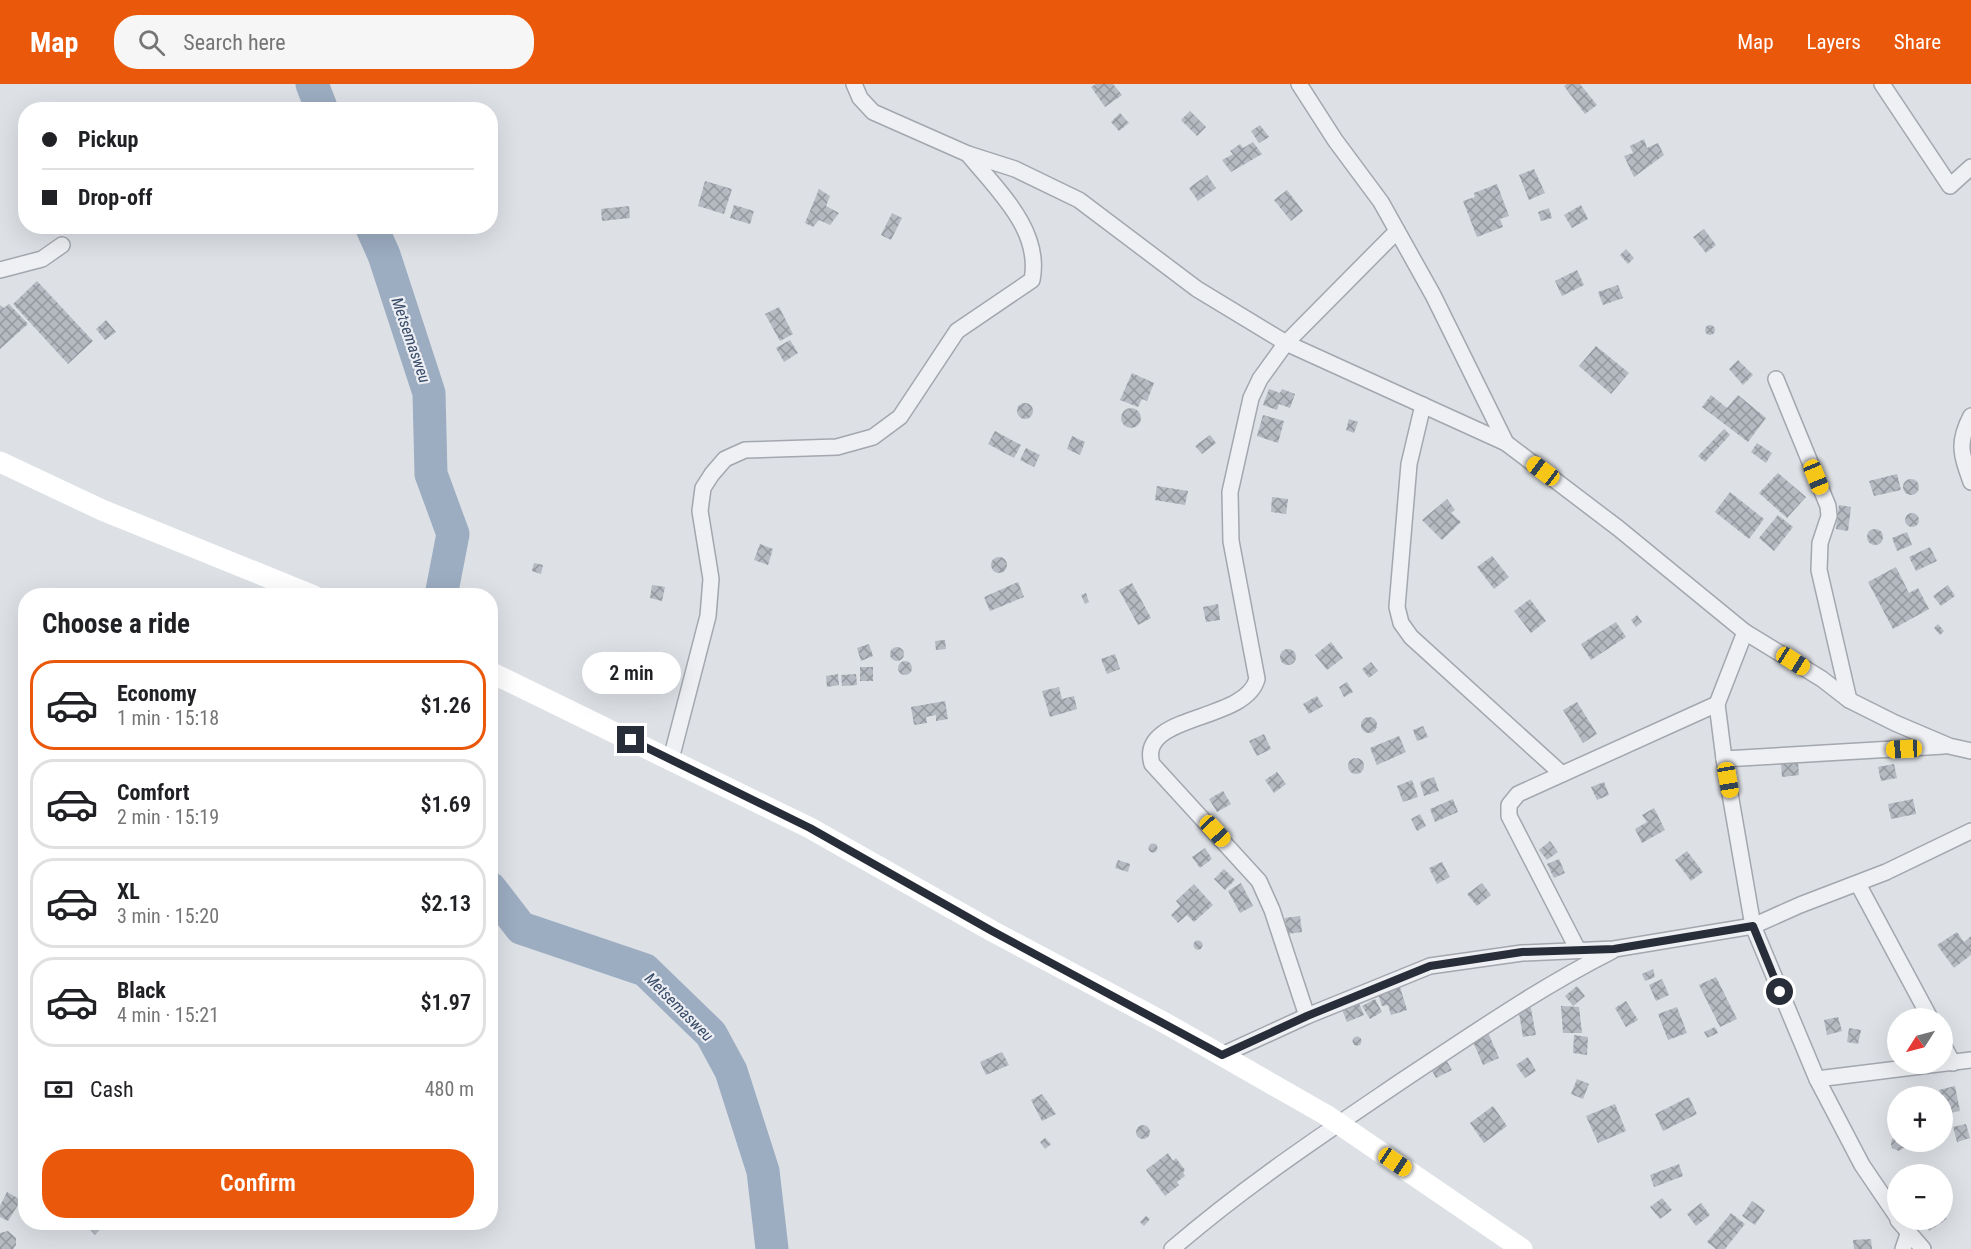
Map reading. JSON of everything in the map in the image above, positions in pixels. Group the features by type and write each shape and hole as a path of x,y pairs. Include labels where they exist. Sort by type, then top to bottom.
{"street":[{"path":"854,84 860,98 873,112 968,154 1015,169 1079,200 1197,289 1286,343 1506,443 1618,528 1745,632 1822,679 1849,700 1948,746 1971,751"},
{"path":"1299,84 1335,141 1381,202 1433,295 1506,443"},
{"path":"1882,84 1950,186 1971,167"},
{"path":"671,759 708,616 711,579 700,511 703,488 712,474 726,459 744,450 775,447 837,447 873,437 900,417 957,332 1032,280 1035,267 1029,239 1015,212 968,154"},
{"path":"1307,1016 1272,910 1259,880 1152,764 1149,752 1154,740 1166,731 1232,704 1254,688 1257,679 1231,541 1230,492 1251,398 1260,379 1286,343 1396,231"},
{"path":"0,270 42,259 62,245"},
{"path":"1776,379 1828,506 1829,516 1820,543 1819,570 1849,700"},
{"path":"1423,405 1409,464 1397,607 1401,623 1411,637 1562,774"},
{"path":"1971,416 1962,434 1963,459 1971,482"},
{"path":"0,462 102,510 294,588"},
{"path":"1745,632 1717,704 1724,759 1753,926 1817,1079 1862,1165 1887,1202"},
{"path":"498,676 810,828 992,931 1222,1055 1339,1124 1522,1249"},
{"path":"1578,950 1509,816 1509,805 1518,794 1717,704"},
{"path":"1724,759 1948,746"},
{"path":"1222,1055 1307,1016 1430,966 1481,957 1614,949 1753,926 1917,859 1971,831"},
{"path":"1858,884 1924,1008"},
{"path":"1172,1249 1230,1199 1480,1027 1560,977 1614,949"},
{"path":"1953,1063 1971,1060"},
{"path":"1817,1079 1887,1071"},
{"path":"1905,1242 1923,1249"}],"building":[{"path":"1096,84 1113,84 1122,95 1105,107 1091,87"},
{"path":"1580,84 1597,105 1585,114 1564,86"},
{"path":"1190,111 1206,127 1197,136 1181,120"},
{"path":"1120,113 1129,123 1119,131 1111,122"},
{"path":"1260,125 1269,137 1259,143 1251,131"},
{"path":"1644,139 1647,148 1658,143 1664,155 1634,177 1624,156 1633,153 1630,146"},
{"path":"1253,142 1262,154 1231,172 1222,160 1233,154 1230,151 1240,144 1243,148"},
{"path":"1534,169 1545,193 1529,200 1519,175"},
{"path":"1207,175 1216,188 1198,201 1189,188"},
{"path":"705,181 732,189 724,214 698,206"},
{"path":"1497,184 1509,216 1500,219 1503,227 1477,237 1463,201 1475,197 1474,193"},
{"path":"819,189 830,196 826,206 839,213 830,225 819,220 813,227 805,223"},
{"path":"1287,190 1303,211 1291,221 1274,200"},
{"path":"734,205 754,211 750,224 730,218"},
{"path":"1581,205 1588,219 1572,228 1564,215"},
{"path":"629,206 630,218 602,221 601,209"},
{"path":"1549,208 1552,218 1541,221 1538,212"},
{"path":"892,213 902,218 891,240 881,235"},
{"path":"1704,229 1716,245 1706,253 1693,237"},
{"path":"1626,249 1634,258 1628,264 1620,255"},
{"path":"1577,270 1584,285 1562,296 1555,281"},
{"path":"37,281 93,341 68,364 13,304"},
{"path":"1618,285 1623,298 1603,305 1598,292"},
{"path":"9,304 28,324 0,349 0,305 4,308"},
{"path":"779,307 793,334 780,341 765,314"},
{"path":"106,320 116,332 105,340 96,329"},
{"path":"1710,325 1714,326 1714,334 1710,335 1706,334 1705,330 1706,326"},
{"path":"790,340 798,353 784,362 776,348"},
{"path":"1596,346 1629,373 1611,394 1579,366"},
{"path":"1738,360 1753,375 1743,385 1729,369"},
{"path":"1132,373 1154,383 1147,401 1142,399 1138,407 1120,400"},
{"path":"1269,389 1280,393 1282,389 1295,394 1290,408 1279,404 1277,410 1263,405"},
{"path":"1711,395 1727,408 1738,395 1766,418 1748,442 1702,407"},
{"path":"1022,403 1028,403 1033,411 1031,417 1022,419 1017,414 1017,408"},
{"path":"1131,408 1138,411 1141,418 1138,425 1131,428 1124,425 1121,418 1124,411"},
{"path":"1263,415 1284,421 1278,443 1257,436"},
{"path":"1349,419 1358,422 1354,433 1346,430"},
{"path":"1724,429 1730,435 1705,462 1698,456"},
{"path":"995,431 1021,445 1014,458 988,444"},
{"path":"1210,435 1216,443 1202,454 1195,446"},
{"path":"1072,436 1085,442 1080,455 1067,449"},
{"path":"1757,443 1772,453 1766,463 1751,452"},
{"path":"1026,448 1040,455 1034,467 1020,460"},
{"path":"1778,473 1806,497 1787,518 1759,493"},
{"path":"1897,474 1901,490 1874,496 1869,481"},
{"path":"1908,479 1914,479 1919,487 1917,493 1908,495 1903,490 1903,484"},
{"path":"1157,486 1188,491 1185,505 1155,500"},
{"path":"1730,492 1764,519 1749,539 1715,512"},
{"path":"1272,497 1288,499 1286,514 1271,512"},
{"path":"1447,499 1455,510 1451,513 1461,522 1442,540 1422,520"},
{"path":"1839,505 1851,507 1848,531 1836,529"},
{"path":"1909,513 1915,513 1919,520 1915,527 1909,527 1905,523 1905,517"},
{"path":"1778,515 1793,527 1774,551 1759,538"},
{"path":"1872,529 1878,529 1883,537 1881,543 1872,545 1867,540 1867,534"},
{"path":"1907,532 1912,545 1897,551 1892,538"},
{"path":"760,544 773,549 768,565 754,560"},
{"path":"1930,547 1937,561 1916,571 1909,557"},
{"path":"1492,556 1509,577 1494,589 1477,567"},
{"path":"999,557 1007,565 999,573 991,565"},
{"path":"534,563 543,565 541,574 532,571"},
{"path":"1896,567 1909,593 1918,588 1929,609 1893,629 1868,582"},
{"path":"1018,582 1024,597 990,611 984,597"},
{"path":"1132,583 1151,618 1138,625 1119,590"},
{"path":"652,585 665,587 662,601 650,598"},
{"path":"1948,585 1955,596 1941,606 1933,596"},
{"path":"1086,593 1089,602 1085,604 1081,595"},
{"path":"1530,599 1546,621 1531,633 1514,611"},
{"path":"1218,604 1220,620 1206,622 1203,607"},
{"path":"1637,615 1642,622 1636,627 1631,620"},
{"path":"1616,622 1626,637 1591,660 1581,644"},
{"path":"1938,624 1944,631 1940,635 1934,628"},
{"path":"945,640 946,649 936,650 935,641"},
{"path":"1331,642 1343,658 1327,670 1315,655"},
{"path":"869,644 873,656 861,661 857,648"},
{"path":"897,647 902,649 904,654 902,659 897,661 892,659 890,654 892,649"},
{"path":"1285,649 1291,649 1296,657 1294,663 1285,665 1280,660 1280,654"},
{"path":"1115,654 1120,669 1107,674 1101,659"},
{"path":"905,661 910,663 912,668 910,673 905,675 900,673 898,668 900,663"},
{"path":"1371,662 1378,671 1369,678 1362,669"},
{"path":"860,667 873,667 873,681 860,681"},
{"path":"838,674 839,685 827,687 826,676"},
{"path":"856,674 857,685 842,686 841,675"},
{"path":"1347,682 1353,692 1344,697 1339,687"},
{"path":"1059,687 1062,699 1074,696 1077,709 1050,717 1042,691"},
{"path":"1317,696 1323,706 1309,714 1303,704"},
{"path":"945,701 948,719 936,721 936,715 926,717 927,723 914,725 911,707"},
{"path":"1577,702 1597,734 1583,743 1563,710"},
{"path":"1369,717 1377,725 1369,733 1361,725"},
{"path":"1423,726 1428,737 1417,741 1413,730"},
{"path":"1264,734 1271,749 1257,756 1249,741"},
{"path":"1399,736 1406,752 1377,765 1370,748"},
{"path":"1356,758 1364,766 1356,774 1348,766"},
{"path":"1798,762 1799,775 1782,777 1781,764"},
{"path":"1894,764 1897,778 1881,781 1878,767"},
{"path":"1277,772 1286,784 1274,793 1265,780"},
{"path":"1434,777 1439,791 1424,796 1420,782"},
{"path":"1412,780 1418,797 1403,802 1397,786"},
{"path":"1604,782 1609,795 1597,800 1591,787"},
{"path":"1223,791 1231,804 1217,812 1209,799"},
{"path":"1453,799 1458,812 1435,822 1430,809"},
{"path":"1913,799 1916,814 1891,819 1888,804"},
{"path":"1654,808 1665,830 1642,843 1635,829 1647,822 1642,815"},
{"path":"1420,814 1426,826 1417,831 1411,819"},
{"path":"1550,841 1558,852 1547,860 1539,850"},
{"path":"1153,844 1157,848 1153,852 1149,848"},
{"path":"1205,848 1212,859 1200,868 1192,857"},
{"path":"1687,851 1703,872 1691,881 1675,860"},
{"path":"1559,859 1565,873 1554,878 1547,864"},
{"path":"1118,860 1130,864 1128,872 1115,868"},
{"path":"1442,862 1450,877 1437,884 1429,868"},
{"path":"1224,869 1235,880 1225,890 1214,879"},
{"path":"1241,883 1253,906 1240,913 1228,891"},
{"path":"1482,883 1491,895 1477,906 1467,894"},
{"path":"1194,884 1213,905 1194,922 1187,915 1178,923 1171,915 1180,906 1176,901"},
{"path":"1300,916 1302,932 1287,934 1285,918"},
{"path":"1957,932 1964,942 1971,936 1971,955 1954,968 1937,945"},
{"path":"1198,940 1203,945 1198,950 1193,945"},
{"path":"1653,969 1655,977 1645,981 1642,974"},
{"path":"1716,977 1737,1019 1720,1027 1699,985"},
{"path":"1662,979 1669,995 1656,1001 1649,985"},
{"path":"1577,986 1585,996 1573,1006 1565,996"},
{"path":"1400,987 1407,1010 1391,1015 1388,1005 1382,1006 1378,994"},
{"path":"1375,999 1382,1012 1370,1019 1362,1006"},
{"path":"1358,1001 1364,1015 1347,1022 1341,1007"},
{"path":"1626,1001 1638,1020 1626,1027 1615,1008"},
{"path":"1530,1004 1536,1035 1523,1037 1518,1007"},
{"path":"1561,1006 1579,1007 1582,1033 1563,1033"},
{"path":"1677,1007 1687,1033 1668,1040 1658,1014"},
{"path":"1838,1017 1842,1031 1827,1035 1824,1020"},
{"path":"1715,1027 1718,1033 1707,1038 1704,1032"},
{"path":"1849,1028 1861,1030 1858,1044 1847,1042"},
{"path":"1487,1030 1499,1058 1483,1065 1471,1037"},
{"path":"1574,1035 1588,1037 1587,1055 1573,1053"},
{"path":"1357,1036 1362,1041 1357,1046 1352,1041"},
{"path":"1002,1052 1009,1065 986,1075 980,1062"},
{"path":"1528,1057 1536,1071 1525,1078 1516,1065"},
{"path":"1445,1058 1452,1070 1436,1078 1430,1067"},
{"path":"1577,1079 1589,1084 1583,1099 1571,1094"},
{"path":"1953,1086 1955,1086 1960,1111 1953,1112"},
{"path":"1042,1094 1056,1114 1042,1121 1031,1100"},
{"path":"1689,1097 1697,1114 1663,1131 1655,1114"},
{"path":"1615,1104 1626,1131 1598,1143 1586,1116"},
{"path":"1493,1106 1507,1126 1484,1143 1470,1123"},
{"path":"1966,1124 1970,1138 1957,1142 1953,1127"},
{"path":"1140,1125 1146,1125 1150,1132 1146,1139 1140,1139 1136,1135 1136,1129"},
{"path":"1045,1138 1051,1144 1045,1149 1040,1142"},
{"path":"1168,1153 1173,1161 1176,1158 1185,1170 1183,1172 1185,1176 1177,1182 1179,1185 1165,1196 1146,1170"},
{"path":"1679,1164 1683,1176 1654,1187 1650,1175"},
{"path":"7,1192 18,1198 18,1205 8,1221 0,1217 0,1206"},
{"path":"1662,1198 1672,1210 1660,1219 1650,1207"},
{"path":"1752,1201 1765,1210 1755,1225 1742,1216"},
{"path":"1701,1203 1710,1215 1696,1226 1687,1214"},
{"path":"1731,1213 1745,1224 1725,1249 1716,1249 1707,1242"},
{"path":"1146,1216 1150,1219 1144,1226 1140,1222"},
{"path":"90,1230 100,1230 95,1235"},
{"path":"8,1231 16,1238 16,1245 13,1249 0,1249 0,1233"},
{"path":"1871,1239 1872,1249 1854,1249 1853,1240"}],"waterway":[{"name":"Metsemasweu","path":"312,84 319,102"},
{"name":"Metsemasweu","path":"375,234 384,255 429,393 431,474 453,534 443,588"},
{"name":"Metsemasweu","path":"498,898 521,928 645,970 711,1034 731,1071 763,1171 772,1249"}],"route":[{"path":"631,740 810,828 992,931 1222,1055 1307,1016 1430,966 1522,952 1614,949 1753,926 1780,992"}]}
